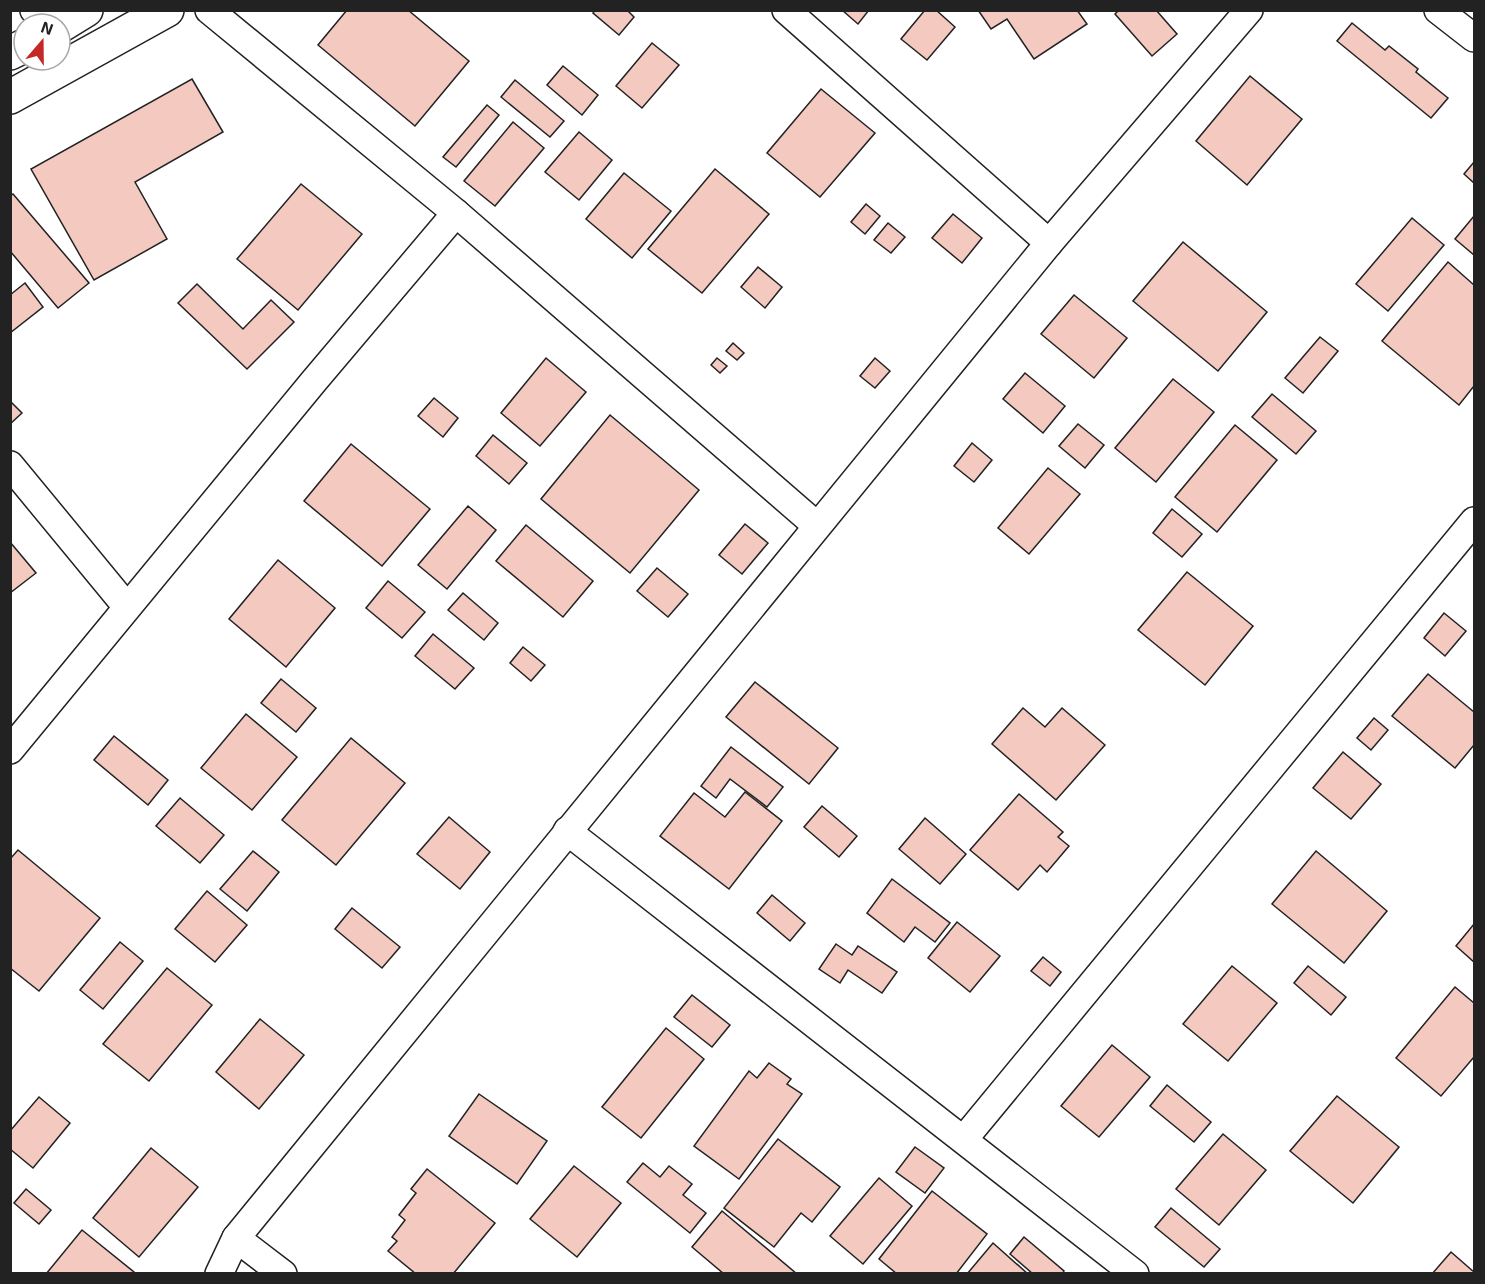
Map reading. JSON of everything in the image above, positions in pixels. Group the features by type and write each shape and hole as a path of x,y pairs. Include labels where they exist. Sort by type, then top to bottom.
{"main road":[{"path":"72,19 86,10"},
{"path":"10,97 167,10"}],"street":[{"path":"209,10 456,213 816,525"},
{"path":"786,10 1049,243"},
{"path":"219,1274 236,1238 816,525 1049,243 1249,10"},
{"path":"1438,10 1474,38"},
{"path":"10,750 456,213"},
{"path":"10,465 127,607"},
{"path":"964,1140 1474,521"},
{"path":"567,831 1135,1274"},
{"path":"236,1238 283,1274"}],"building":[{"path":"347,10 408,10 469,61 415,126 318,45"},
{"path":"595,10 627,10 634,17 619,35 593,13"},
{"path":"842,10 869,10 858,24"},
{"path":"925,10 936,10 955,27 927,60 901,39"},
{"path":"978,10 1077,10 1087,24 1034,59 1007,19 991,29"},
{"path":"1119,10 1156,10 1177,34 1152,56 1115,14"},
{"path":"1352,23 1385,50 1389,46 1418,69 1416,72 1448,98 1431,118 1337,41"},
{"path":"652,43 679,65 642,108 616,86"},
{"path":"563,66 598,95 582,115 547,85"},
{"path":"1250,76 1302,119 1247,185 1196,141"},
{"path":"192,79 223,132 135,182 167,239 94,280 31,169"},
{"path":"515,80 564,121 550,137 501,97"},
{"path":"821,89 875,133 820,197 767,153"},
{"path":"487,105 499,115 456,167 443,157"},
{"path":"513,122 544,148 495,206 464,181"},
{"path":"579,132 612,160 579,200 545,172"},
{"path":"1474,162 1474,183 1464,174"},
{"path":"715,169 769,214 702,293 648,249"},
{"path":"624,173 671,211 632,258 586,219"},
{"path":"301,184 362,234 298,310 237,259"},
{"path":"13,194 89,283 58,308 10,251 10,196"},
{"path":"866,204 880,216 865,234 851,222"},
{"path":"953,214 982,238 962,263 932,238"},
{"path":"1474,216 1474,255 1455,239"},
{"path":"1412,218 1444,245 1388,311 1356,284"},
{"path":"888,223 905,237 891,253 874,240"},
{"path":"1183,242 1267,312 1218,371 1133,301"},
{"path":"1448,262 1474,285 1474,386 1459,405 1382,341"},
{"path":"758,267 782,287 765,308 741,287"},
{"path":"25,283 43,307 10,333 10,295"},
{"path":"197,284 243,329 271,300 294,322 247,369 178,303"},
{"path":"1074,295 1127,338 1094,378 1041,334"},
{"path":"1320,337 1338,351 1303,393 1285,378"},
{"path":"733,343 744,353 737,360 726,351"},
{"path":"546,358 586,392 540,446 501,413"},
{"path":"717,358 727,366 720,373 711,365"},
{"path":"875,358 890,371 875,388 860,376"},
{"path":"1025,373 1065,406 1043,433 1003,399"},
{"path":"1173,379 1214,412 1156,482 1115,448"},
{"path":"1272,394 1316,431 1296,454 1252,417"},
{"path":"434,398 458,418 443,437 418,416"},
{"path":"10,401 22,413 10,424"},
{"path":"610,415 699,490 630,573 541,499"},
{"path":"1078,424 1104,445 1085,468 1059,446"},
{"path":"1235,425 1277,460 1217,532 1175,497"},
{"path":"493,435 527,463 509,484 476,456"},
{"path":"972,443 992,460 974,482 954,466"},
{"path":"351,444 430,509 382,566 304,501"},
{"path":"1048,468 1080,494 1029,554 998,528"},
{"path":"468,506 496,530 447,589 418,565"},
{"path":"1172,509 1202,534 1182,557 1153,533"},
{"path":"745,524 768,543 742,574 719,555"},
{"path":"526,525 593,581 563,617 496,561"},
{"path":"10,542 36,573 10,593"},
{"path":"278,560 335,608 286,667 229,619"},
{"path":"657,568 688,594 668,617 637,591"},
{"path":"1187,572 1253,626 1205,685 1138,630"},
{"path":"388,581 425,612 402,638 366,608"},
{"path":"463,593 498,623 484,640 448,610"},
{"path":"1444,613 1466,631 1445,656 1424,638"},
{"path":"433,634 474,668 455,689 415,656"},
{"path":"523,647 545,665 531,681 510,663"},
{"path":"1428,674 1474,712 1474,745 1455,768 1392,716"},
{"path":"281,679 316,708 296,732 261,703"},
{"path":"755,682 838,748 809,784 726,717"},
{"path":"1023,708 1045,727 1062,708 1105,745 1056,800 992,744"},
{"path":"246,714 297,757 252,810 201,768"},
{"path":"1374,718 1388,730 1371,750 1357,738"},
{"path":"114,736 168,780 148,805 94,760"},
{"path":"351,738 405,783 336,865 282,820"},
{"path":"731,747 783,787 767,807 730,779 716,798 701,786"},
{"path":"1343,752 1381,784 1351,819 1313,788"},
{"path":"745,792 782,821 729,889 660,836 694,793 725,817"},
{"path":"1019,794 1063,832 1058,837 1069,846 1047,872 1040,865 1018,890 970,850"},
{"path":"180,798 224,835 200,863 156,826"},
{"path":"822,806 857,836 839,857 804,827"},
{"path":"449,817 490,852 460,889 417,854"},
{"path":"925,818 966,854 940,884 899,849"},
{"path":"18,850 100,918 39,991 10,968 10,859"},
{"path":"253,851 279,872 247,911 220,889"},
{"path":"1316,851 1387,911 1344,963 1272,904"},
{"path":"892,879 950,923 935,942 915,927 904,942 867,913"},
{"path":"207,891 247,925 215,962 175,929"},
{"path":"772,895 805,923 790,941 757,913"},
{"path":"352,908 400,947 382,968 335,929"},
{"path":"957,922 1000,956 970,992 928,958"},
{"path":"1474,924 1474,962 1456,946"},
{"path":"120,942 143,961 103,1009 80,990"},
{"path":"836,944 852,955 858,946 897,972 882,993 848,970 840,983 819,969"},
{"path":"1043,957 1061,972 1050,986 1031,971"},
{"path":"1232,966 1277,1003 1228,1061 1183,1024"},
{"path":"1308,966 1346,997 1331,1015 1294,983"},
{"path":"167,968 212,1005 149,1081 103,1044"},
{"path":"1455,987 1474,1003 1474,1057 1441,1096 1396,1058"},
{"path":"692,995 730,1025 712,1047 674,1017"},
{"path":"260,1019 304,1055 259,1109 216,1072"},
{"path":"666,1028 704,1059 641,1138 602,1107"},
{"path":"1112,1045 1150,1077 1099,1137 1061,1106"},
{"path":"769,1063 791,1079 787,1084 802,1094 739,1179 694,1146 749,1071 757,1078"},
{"path":"1167,1085 1211,1122 1194,1142 1150,1106"},
{"path":"479,1094 547,1141 517,1184 449,1136"},
{"path":"1337,1096 1399,1147 1353,1203 1290,1151"},
{"path":"39,1097 70,1123 33,1168 10,1149 10,1131"},
{"path":"1223,1134 1266,1170 1219,1225 1176,1189"},
{"path":"778,1139 840,1187 812,1222 801,1213 774,1247 724,1208"},
{"path":"915,1147 944,1168 925,1193 896,1172"},
{"path":"151,1148 198,1187 139,1257 93,1218"},
{"path":"643,1163 660,1177 669,1166 692,1184 683,1195 706,1213 690,1233 627,1182"},
{"path":"574,1166 621,1203 577,1257 530,1219"},
{"path":"427,1169 495,1223 453,1274 416,1274 388,1251 397,1241 392,1237 405,1220 399,1215 416,1193 411,1189"},
{"path":"879,1178 912,1206 863,1264 830,1236"},
{"path":"26,1189 51,1210 39,1224 14,1203"},
{"path":"932,1191 987,1234 956,1274 897,1274 879,1259"},
{"path":"1171,1208 1220,1249 1204,1267 1155,1227"},
{"path":"722,1211 797,1274 724,1274 692,1247"},
{"path":"82,1230 134,1272 133,1274 46,1274"},
{"path":"1024,1237 1064,1271 1062,1274 1033,1274 1010,1254"},
{"path":"993,1243 1028,1274 967,1274"},
{"path":"1451,1252 1474,1272 1474,1274 1432,1274"}]}
